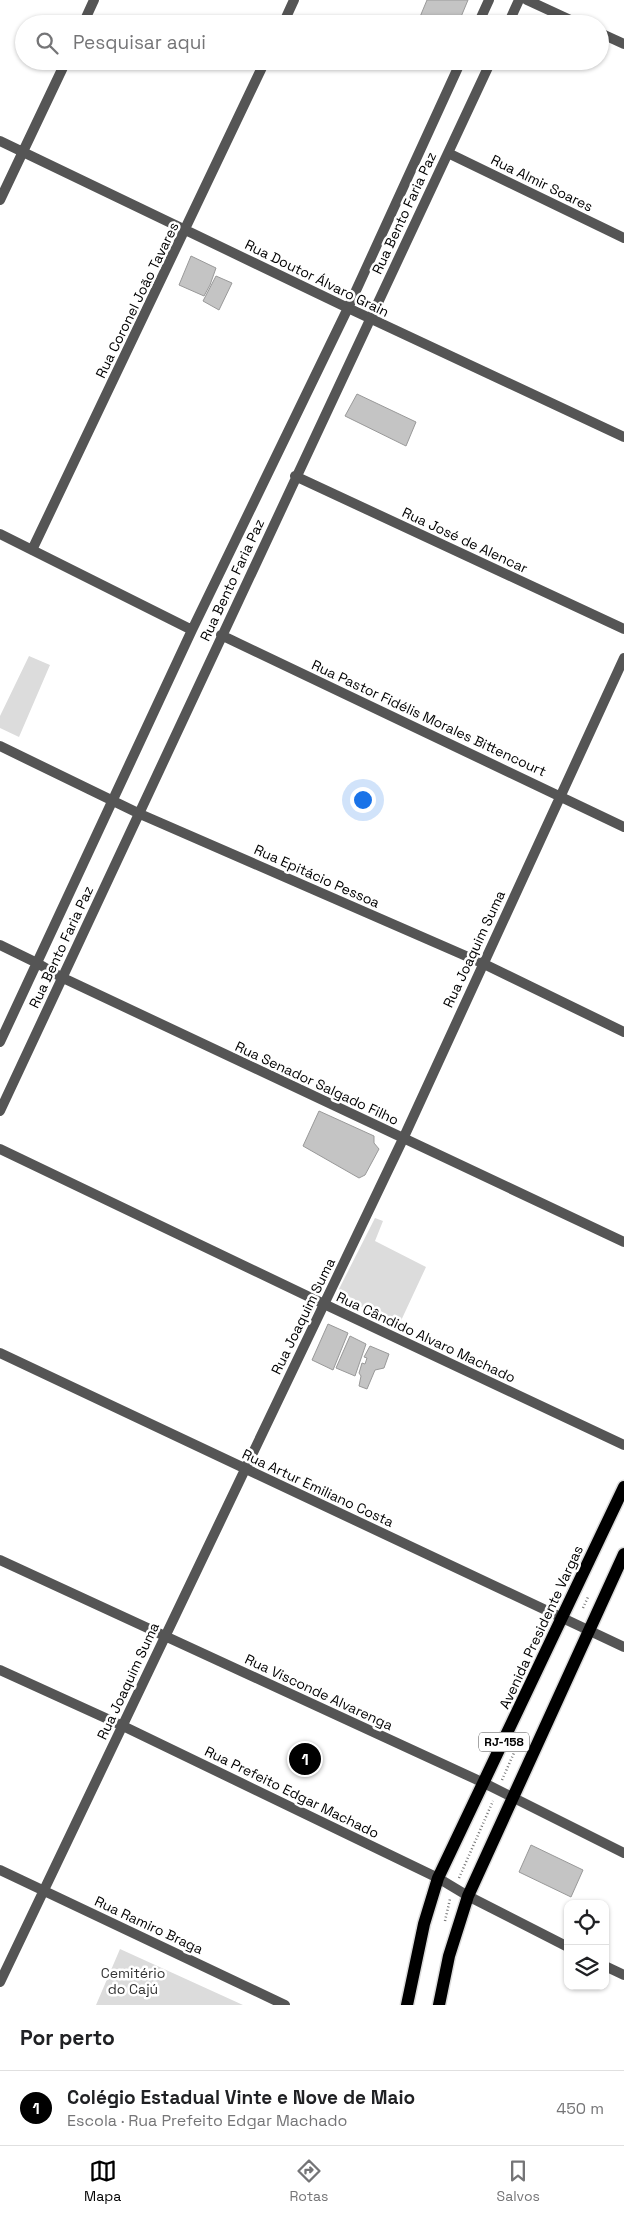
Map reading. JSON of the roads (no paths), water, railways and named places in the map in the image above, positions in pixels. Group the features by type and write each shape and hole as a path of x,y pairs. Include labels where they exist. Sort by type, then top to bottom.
{"main road":[{"name":"Avenida Presidente Vargas","path":"407,2005 424,1924 438,1878 624,1487"},
{"name":"RJ-158","path":"439,2005 449,1956 468,1896 624,1554"}],"street":[{"path":"87,15 94,0"},
{"path":"287,15 294,0"},
{"path":"482,15 489,0"},
{"path":"512,15 520,0"},
{"path":"527,0 560,15"},
{"path":"609,37 624,44"},
{"path":"0,200 62,70"},
{"name":"Rua Coronel João Tavares","path":"32,550 261,70"},
{"name":"Rua Bento Faria Paz","path":"0,1042 192,630 348,308 457,70"},
{"name":"Rua Bento Faria Paz","path":"0,1111 61,977 140,814 295,476 487,70"},
{"name":"Rua Doutor Álvaro Grain","path":"0,141 348,308 624,437"},
{"name":"Rua Almir Soares","path":"448,153 624,238"},
{"name":"Rua José de Alencar","path":"295,476 624,630"},
{"path":"0,534 192,630"},
{"name":"Rua Pastor Fidélis Morales Bittencourt","path":"221,635 624,827"},
{"name":"Rua Joaquim Suma","path":"0,1982 403,1139 482,963 624,658"},
{"name":"Rua Epitácio Pessoa","path":"0,746 113,802 482,963 624,1032"},
{"name":"Rua Senador Salgado Filho","path":"0,945 38,963 61,977 624,1242"},
{"name":"Rua Cândido Alvaro Machado","path":"0,1149 324,1304 624,1444"},
{"name":"Rua Artur Emiliano Costa","path":"0,1353 624,1648"},
{"name":"Rua Visconde Alvarenga","path":"0,1560 512,1796 624,1852"},
{"name":"Rua Prefeito Edgar Machado","path":"0,1670 123,1726 438,1878 468,1896 566,1945"},
{"name":"Rua Ramiro Braga","path":"0,1870 285,2005"},
{"path":"609,1968 624,1975"}],"place":[{"name":"Colégio Estadual Vinte e Nove de Maio","path":"305,1759"}],"park label":[{"name":"Cemitério do Cajú","path":"133,1982"}]}
